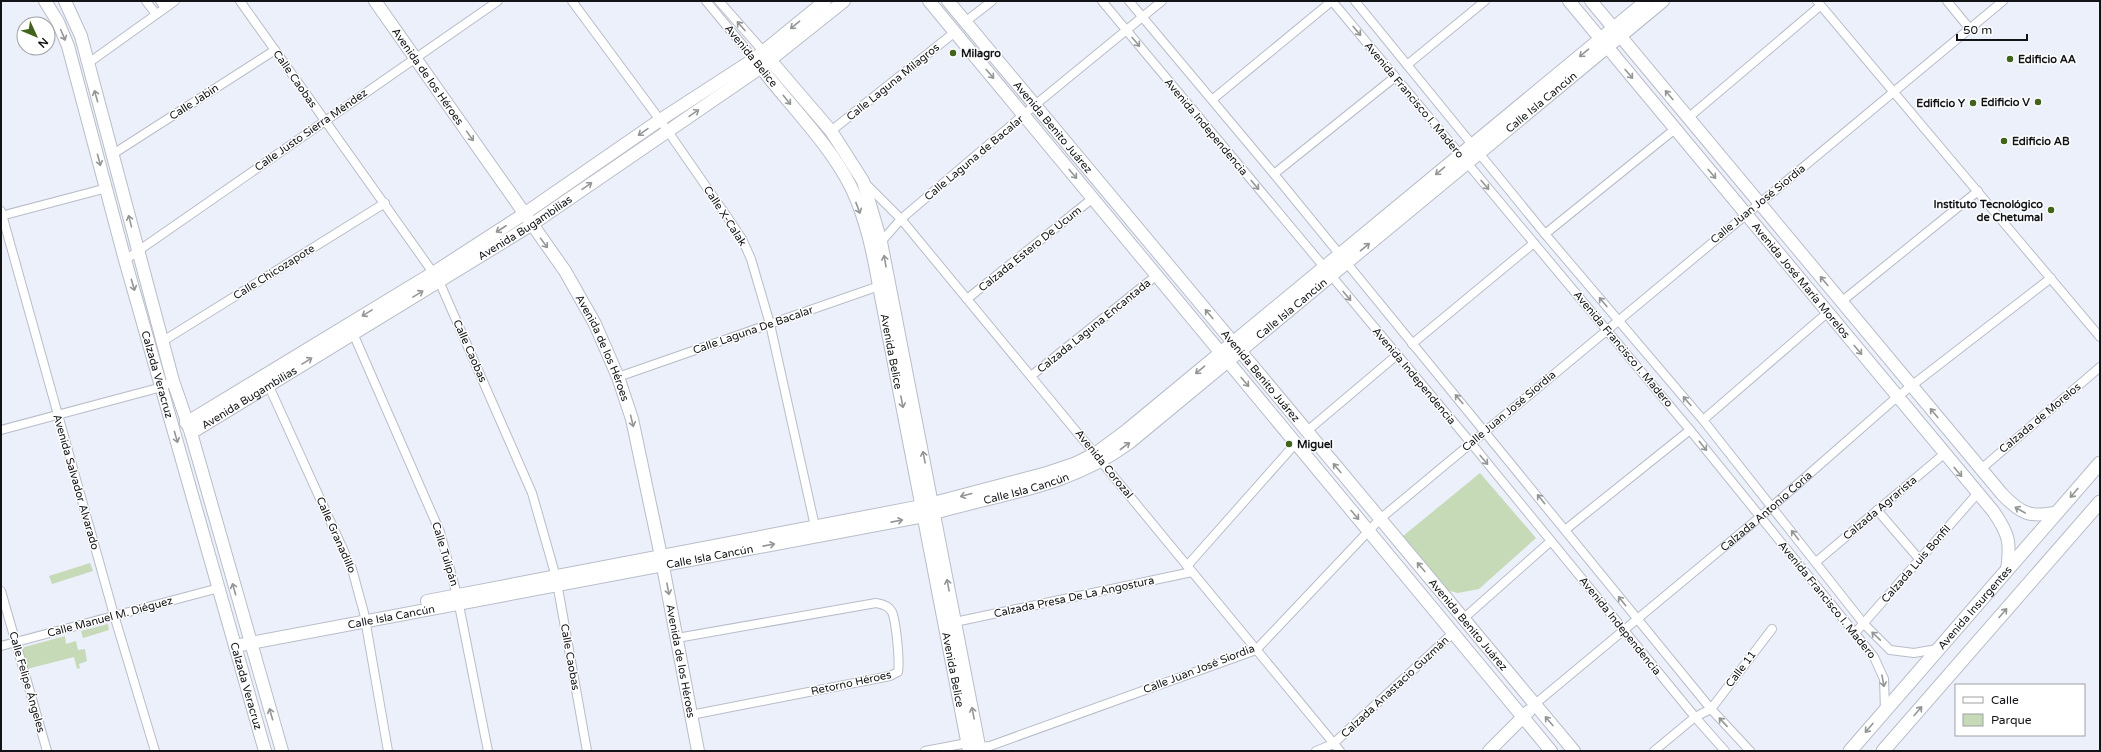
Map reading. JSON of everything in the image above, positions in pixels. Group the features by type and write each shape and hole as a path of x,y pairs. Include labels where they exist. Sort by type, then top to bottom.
{"main road":[{"name":"Calzada Veracruz","path":"44,1 58,22 68,46 125,260 264,751"},
{"name":"Calzada Veracruz","path":"65,1 81,36 87,64 113,154 137,251 173,381 282,751"},
{"name":"Avenida de los Héroes","path":"376,1 565,271 596,324 618,377 632,419 662,561 698,751"},
{"name":"Avenida Bugambilias","path":"528,220 660,120 762,59 825,1"},
{"name":"Avenida Bugambilias","path":"188,428 528,220 667,131 762,59 844,1"},
{"name":"Avenida Benito Juárez","path":"929,1 1551,751"},
{"name":"Avenida Benito Juárez","path":"948,1 1574,751"},
{"name":"Avenida José María Morelos","path":"1569,1 1992,511 2008,536 2010,549 2008,570"},
{"name":"Avenida José María Morelos","path":"1591,1 2002,494 2019,510 2030,515 2042,515 2058,512"},
{"name":"Calle Isla Cancún","path":"1617,32 1646,1"},
{"name":"Calle Isla Cancún","path":"234,642 1026,490 1080,473 1127,430 1224,357 1617,32 1663,1"},
{"name":"Avenida Belice","path":"762,59 831,131 863,181 881,242 884,285"},
{"name":"Avenida Belice","path":"762,59 824,146 851,188 872,244 884,285 929,509 974,748"},
{"name":"Avenida Insurgentes","path":"1850,751 2100,463"},
{"path":"1883,751 2100,502"},
{"name":"Avenida Belice","path":"929,509 956,622 974,748"},
{"name":"Calzada Antonio Coria","path":"1489,751 1523,718 1535,704"}],"street":[{"path":"146,1 156,14"},
{"path":"160,1 165,8"},
{"path":"87,64 175,1"},
{"name":"Calle Caobas","path":"240,1 385,203 436,277 532,493 557,581 587,751"},
{"name":"Calle Justo Sierra Méndez","path":"125,260 324,120 498,1"},
{"name":"Calle X-Calak","path":"572,1 660,120 742,240 752,259 770,324 816,531"},
{"name":"Avenida Belice","path":"706,1 762,59"},
{"name":"Avenida Belice","path":"719,1 762,59"},
{"path":"965,22 992,1"},
{"name":"Avenida Independencia","path":"1102,1 1471,443 1695,717 1725,751"},
{"name":"Avenida Independencia","path":"1129,1 1213,99 1412,344 1486,431 1711,709 1750,751"},
{"name":"Calle Laguna de Bacalar","path":"881,242 901,219 1035,105 1162,1"},
{"path":"1213,99 1332,1"},
{"name":"Avenida Francisco I. Madero","path":"1332,1 1690,430 1874,657 1884,679 1885,710"},
{"name":"Avenida Francisco I. Madero","path":"1355,1 1545,234 1703,420 1864,624 1890,650 1914,653 1937,649"},
{"path":"1407,65 1485,1"},
{"path":"1947,1 1970,29"},
{"name":"Calle Juan José Siordia","path":"926,751 974,748 998,743 1256,650 1380,519 1606,329 1745,214 1760,204 2003,1"},
{"path":"1688,118 1818,3 1895,92 2100,337"},
{"name":"Calle Laguna Milagros","path":"831,131 955,32"},
{"name":"Calle Jabin","path":"113,154 275,50"},
{"path":"1274,174 1395,77"},
{"path":"1545,234 1675,129"},
{"name":"Avenida Corozal","path":"863,181 901,219 1099,457 1340,751"},
{"path":"1,214 107,188"},
{"path":"1841,302 1978,191"},
{"name":"Calzada Estero De Ucum","path":"967,299 1093,198"},
{"name":"Calle Chicozapote","path":"163,341 385,203"},
{"name":"Avenida Salvador Alvarado","path":"1,214 114,615 155,751"},
{"path":"1412,344 1534,243"},
{"name":"Calzada Laguna Encantada","path":"1031,376 1157,275"},
{"name":"Calzada Antonio Coria","path":"1535,704 1760,517 1897,397 1912,387 2050,278"},
{"name":"Calle Laguna De Bacalar","path":"618,377 884,285"},
{"path":"1703,420 1828,314"},
{"name":"Calle Tulipán","path":"351,329 440,532 458,600 488,751"},
{"path":"1307,431 1397,355"},
{"name":"Calzada de Morelos","path":"1981,469 2100,367"},
{"name":"Calle Granadillo","path":"267,380 352,569 365,617 388,751"},
{"path":"1,430 162,387 173,381"},
{"path":"1565,530 1690,430"},
{"path":"1190,569 1296,443"},
{"name":"Calzada Agrarista","path":"1816,562 1944,454"},
{"name":"Calzada Luis Bonfil","path":"1855,633 1977,494"},
{"path":"1877,510 1920,560"},
{"path":"1464,619 1551,541"},
{"name":"Calzada Presa De La Angostura","path":"956,622 1190,569"},
{"name":"Calle Manuel M. Diéguez","path":"1,646 218,588"},
{"name":"Calle Felipe Ángeles","path":"1,591 47,751"},
{"name":"Retorno Héroes","path":"677,638 876,602 886,605 892,612 900,664 898,672 890,676 691,715"},
{"name":"Calle 11","path":"1711,709 1772,629"},
{"name":"Calzada Anastacio Guzmán","path":"1316,751 1334,744 1453,633"},
{"path":"1654,751 1695,717 1711,709"}],"green space":[{"path":"1480,473 1536,538 1479,589 1458,593 1435,587 1397,541"},
{"path":"90,563 93,571 52,584 49,576"},
{"path":"108,624 109,630 83,638 81,631"},
{"path":"65,636 66,644 76,641 78,650 85,649 87,661 79,664 80,668 77,669 74,657 27,669 21,648"}],"place":[{"name":"Milagro","path":"953,53"},
{"name":"Edificio AA","path":"2010,59"},
{"name":"Edificio V","path":"2038,102"},
{"name":"Edificio Y","path":"1973,103"},
{"name":"Edificio AB","path":"2004,141"},
{"name":"Instituto Tecnológico de Chetumal","path":"2051,210"},
{"name":"Miguel","path":"1289,444"}]}
